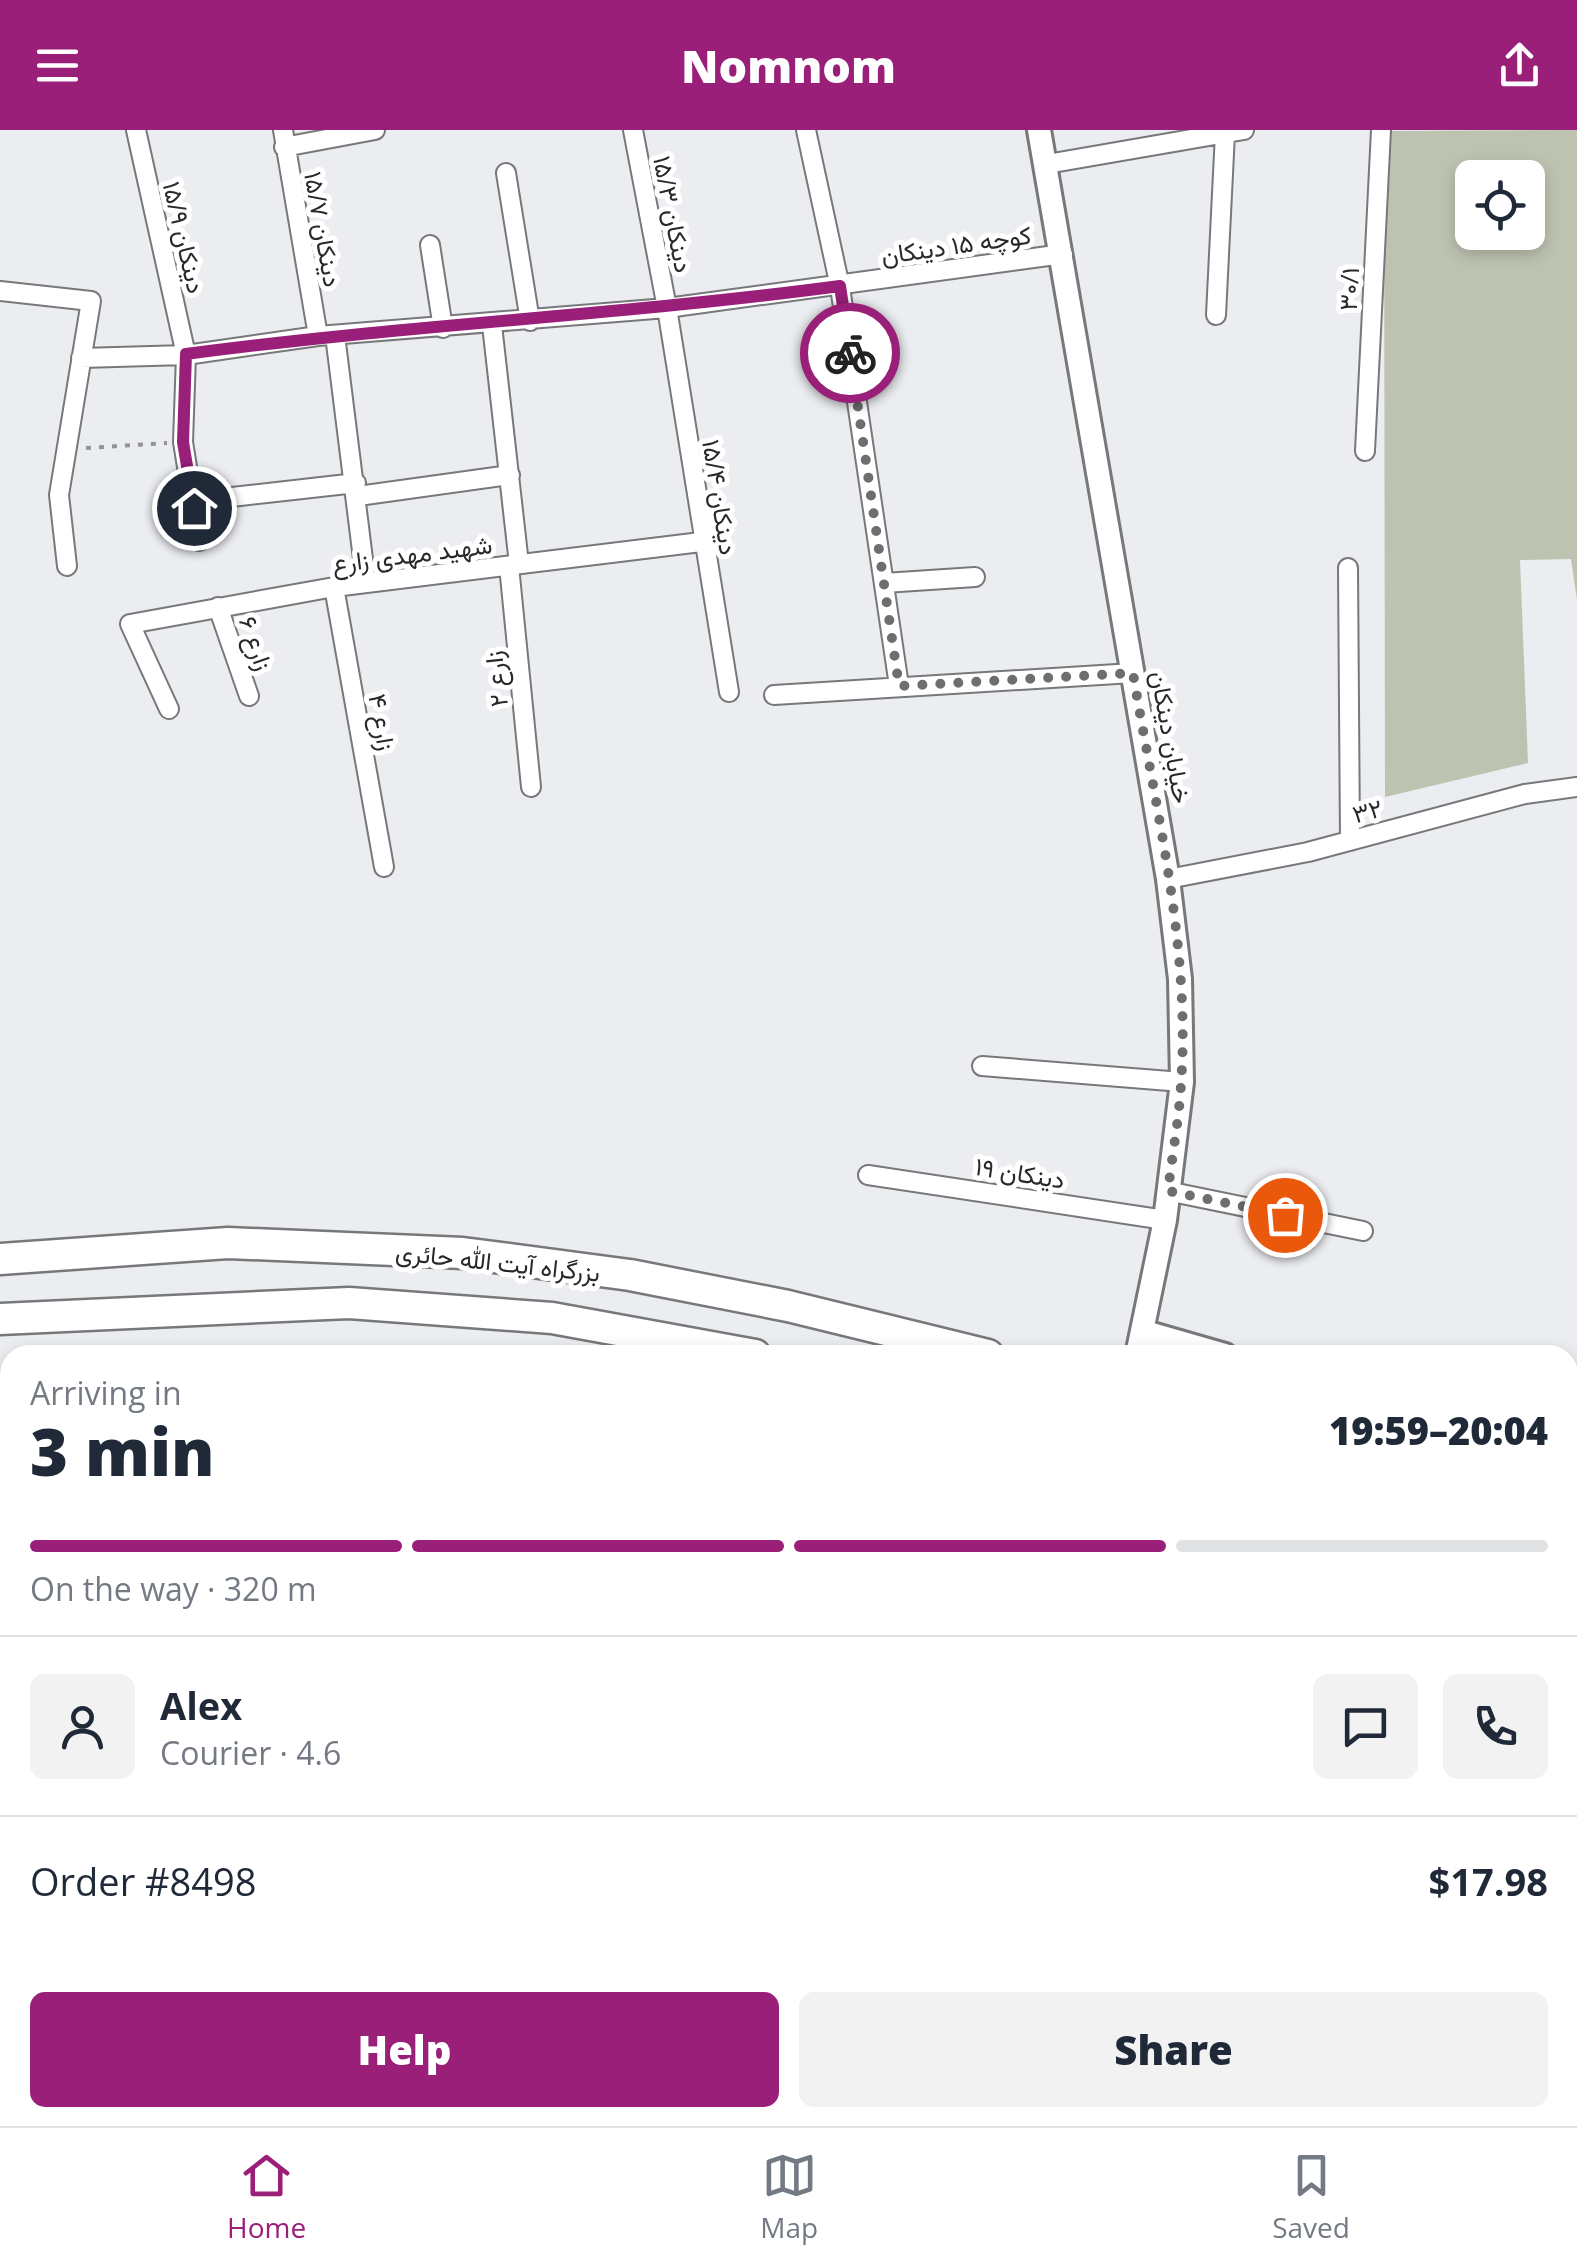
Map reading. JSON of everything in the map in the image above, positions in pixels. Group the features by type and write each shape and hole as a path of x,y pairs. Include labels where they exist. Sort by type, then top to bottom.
{"highway":[{"name":"بزرگراه آیت الله حائری","path":"0,1259 228,1243 463,1252 630,1275 735,1295 946,1345"},
{"name":"بزرگراه آیت الله حائری","path":"0,1319 349,1304 552,1318 700,1345"}],"main road":[{"name":"خیابان دینکان","path":"1039,130 1168,878 1180,979 1182,1082 1165,1220 1140,1345"},
{"path":"1145,1332 1190,1345"}],"street":[{"name":"۱۵/۹ دینکان","path":"136,130 186,354 183,442 199,541"},
{"path":"284,138 376,130"},
{"name":"۱۵/۳ دینکان","path":"632,130 667,308"},
{"path":"806,130 840,286 899,686"},
{"name":"۳۰/۱","path":"1364,451 1381,130"},
{"path":"1047,164 1235,132 1216,315"},
{"name":"۱۵/۷ دینکان","path":"284,138 357,490 366,583"},
{"path":"506,174 530,321"},
{"path":"430,245 443,328"},
{"name":"کوچه ۱۵ دینکان","path":"82,358 186,354 326,336 667,308 1062,254"},
{"path":"0,291 90,301 59,494 67,566"},
{"name":"۱۵/۴ دینکان","path":"667,308 729,692"},
{"name":"۲ زارع","path":"492,324 510,474 532,786"},
{"path":"223,498 357,490 510,474"},
{"name":"شهید مهدی زارع","path":"169,709 130,624 334,587 702,542"},
{"path":"1348,568 1350,841"},
{"path":"884,583 975,577"},
{"name":"۴ زارع","path":"334,587 384,867"},
{"name":"۶ زارع","path":"218,607 249,696"},
{"path":"774,695 1133,673"},
{"name":"۳۲","path":"1168,878 1350,841 1525,794 1577,787"},
{"path":"982,1066 1182,1082"},
{"name":"۱۹ دینکان","path":"868,1174 1165,1220"},
{"path":"1168,1191 1363,1231"}],"path":[{"path":"66,449 183,442"}],"green space":[{"path":"1577,130 1577,600 1571,559 1520,560 1528,763 1385,797 1384,131"}],"way so far":[{"path":"850,353 899,686 1133,673 1168,878 1180,979 1182,1082 1168,1191 1285,1215"}],"route":[{"path":"194,508 183,442 186,354 318,336 667,308 840,286 850,353"}]}
